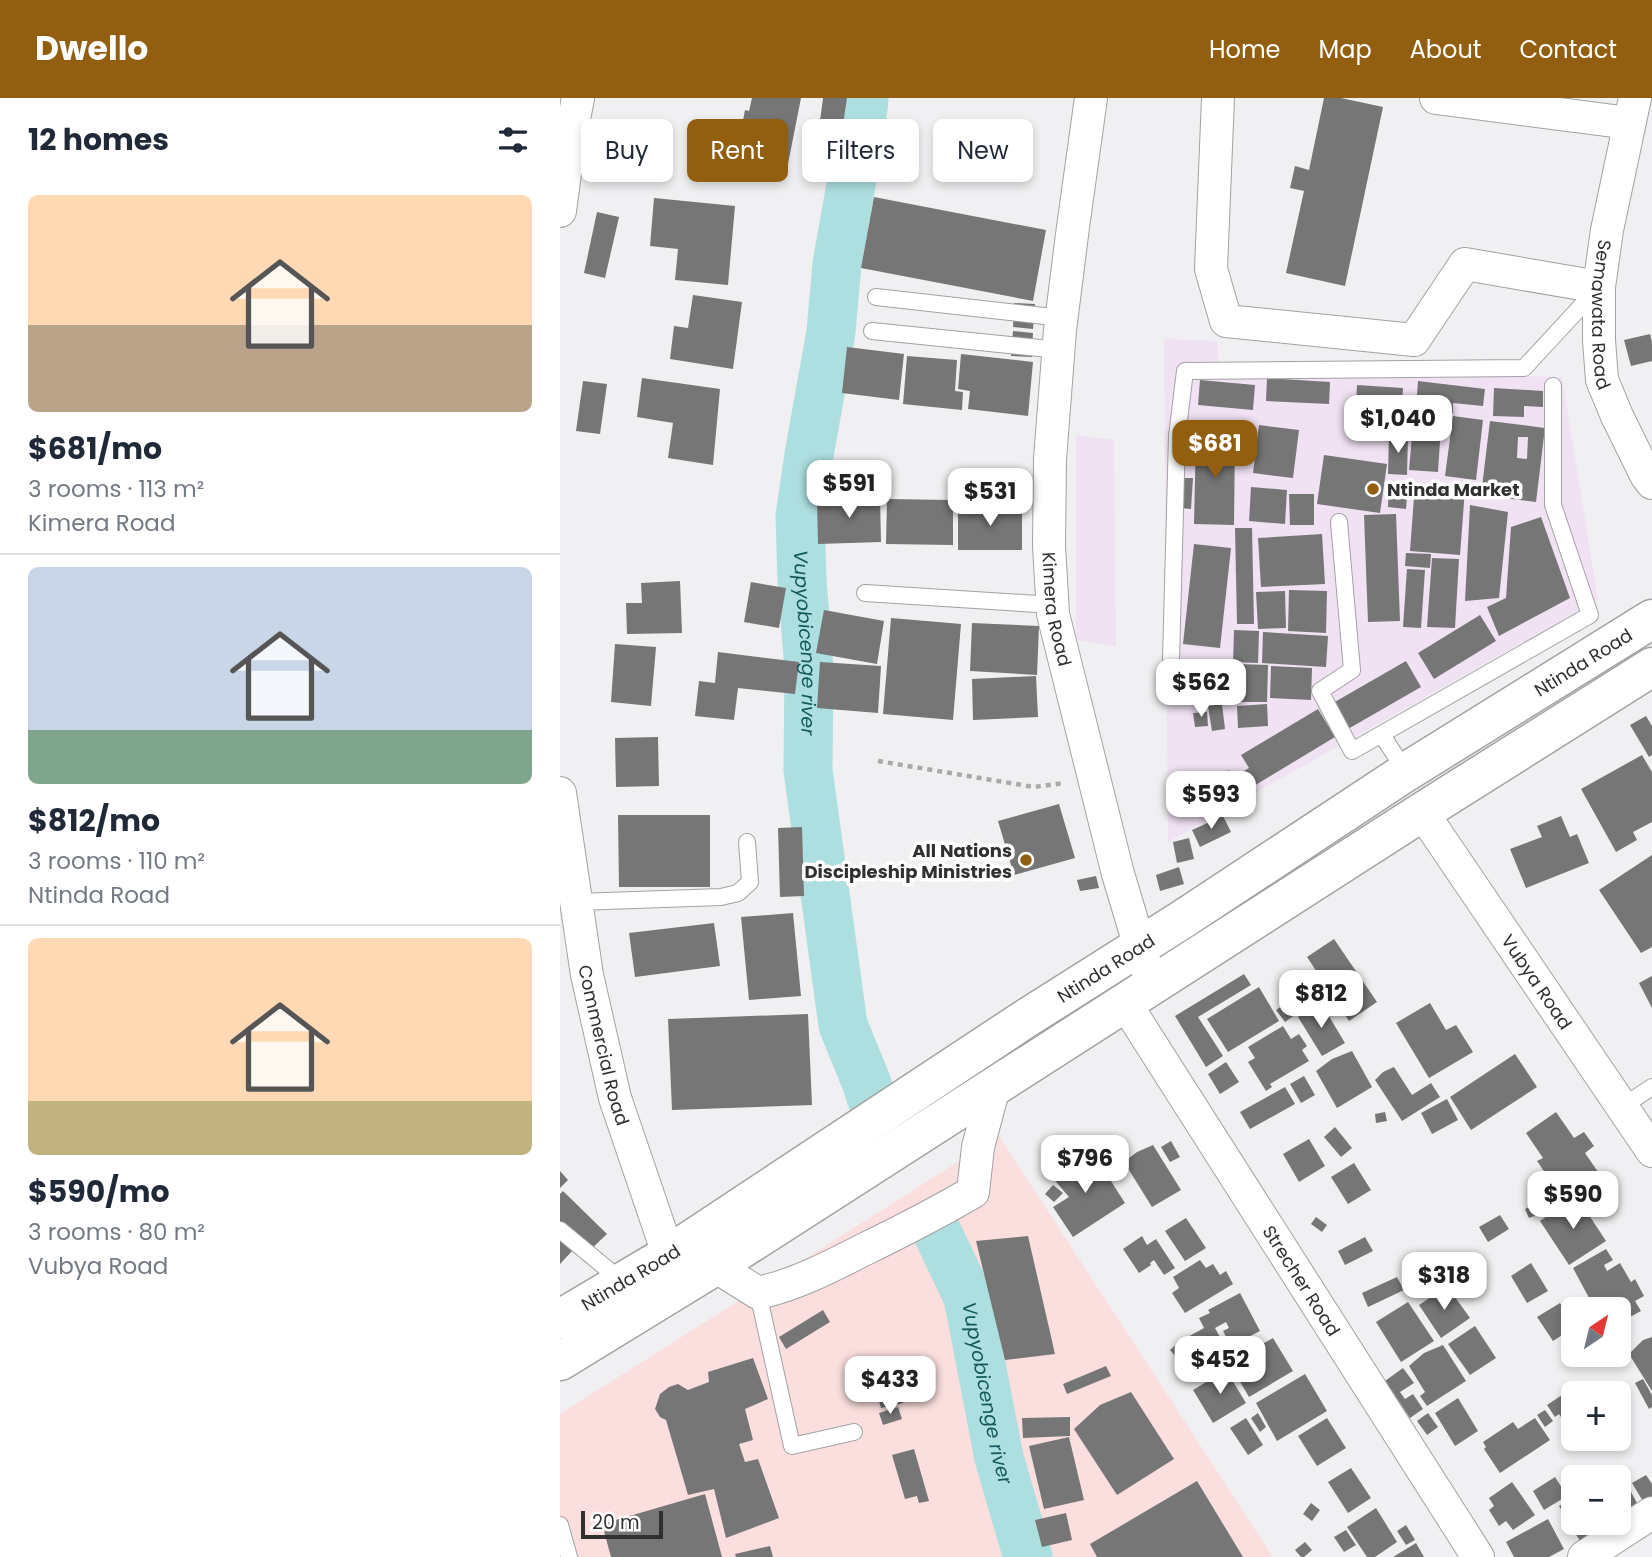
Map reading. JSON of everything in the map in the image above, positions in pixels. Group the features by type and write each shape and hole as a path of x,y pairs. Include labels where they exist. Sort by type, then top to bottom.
{"main road":[{"name":"Ntinda Road","path":"560,1361 674,1272 1013,1027 1406,772 1652,618"},
{"name":"Ntinda Road","path":"560,1319 623,1282 715,1266 1652,667"}],"street":[{"path":"560,211 578,98"},
{"name":"Kimera Road","path":"1091,98 1062,318 1050,459 1049,545 1056,627 1118,874 1139,946 1139,995"},
{"path":"1218,98 1211,269 1226,321 1414,340 1465,264 1599,287"},
{"path":"1436,98 1632,111"},
{"name":"Semawata Road","path":"1632,111 1607,230 1599,287 1599,340 1602,380 1617,416 1652,483"},
{"name":"Commercial Road","path":"560,793 587,975 615,1098 674,1272"},
{"name":"Vubya Road","path":"1422,812 1652,1151"},
{"name":"Strecher Road","path":"1139,995 1478,1557"},
{"path":"715,1266 758,1293 775,1289 829,1267 926,1219 973,1192 978,1147 994,1087"},
{"path":"1584,1557 1652,1513"}],"lane":[{"path":"1171,660 1177,436 1185,371 1524,369 1599,287"},
{"path":"876,297 1062,318"},
{"path":"872,331 1059,350"},
{"path":"1339,522 1352,670 1320,691 1352,751 1590,615 1553,505 1553,386"},
{"path":"865,593 1053,605"},
{"path":"1382,735 1406,772"},
{"path":"577,902 721,897 738,893 750,882 747,842"},
{"path":"1622,1107 1652,1087"},
{"path":"560,1230 623,1282"},
{"path":"758,1293 792,1446 854,1432"},
{"path":"560,1525 569,1557"}],"path":[{"path":"878,761 1034,788 1094,779"}],"shaded area":[{"name":"Ntinda Market","path":"1164,339 1217,341 1219,371 1562,377 1598,600 1168,842"},
{"path":"1076,435 1114,440 1116,646 1076,640"},
{"path":"999,1136 1273,1557 560,1557 560,1414"}],"building":[{"path":"752,98 801,98 788,164 788,119 743,119 745,110 749,111"},
{"path":"823,98 847,98 844,119 820,119"},
{"path":"1324,98 1341,98 1383,107 1345,286 1286,273 1304,191 1290,188 1295,166 1309,170"},
{"path":"874,197 1046,230 1033,301 861,268"},
{"path":"654,198 735,206 728,285 675,280 678,249 650,246"},
{"path":"597,212 619,217 605,278 584,273"},
{"path":"693,295 742,302 733,369 670,359 674,326 688,328"},
{"path":"1014,303 1035,304 1033,329 1013,327"},
{"path":"1013,331 1033,333 1032,357 1011,356"},
{"path":"1650,334 1652,361 1631,366 1624,340"},
{"path":"847,347 904,354 899,400 842,393"},
{"path":"961,354 1033,362 1028,416 968,409 970,391 958,389"},
{"path":"907,356 957,360 955,391 963,392 962,410 903,404"},
{"path":"642,378 720,389 713,465 668,458 673,423 637,417"},
{"path":"1267,378 1330,382 1329,404 1266,401"},
{"path":"1200,380 1255,385 1253,410 1198,405"},
{"path":"583,381 607,384 600,434 576,431"},
{"path":"1418,381 1485,389 1483,406 1453,403 1453,413 1416,409"},
{"path":"1357,385 1403,388 1402,408 1356,405"},
{"path":"1494,388 1543,391 1543,407 1524,406 1524,417 1493,416"},
{"path":"1453,416 1483,420 1476,480 1445,476"},
{"path":"1391,417 1418,419 1417,433 1389,431"},
{"path":"1490,421 1545,428 1536,502 1481,495","holes":["1518,437 1528,437 1527,459 1517,458"]},
{"path":"1259,425 1299,430 1293,478 1253,473"},
{"path":"1422,425 1441,426 1438,472 1409,470 1412,436 1422,436"},
{"path":"1196,434 1235,435 1234,525 1194,524"},
{"path":"1389,435 1408,436 1407,475 1388,474"},
{"path":"1324,455 1387,464 1380,513 1317,504"},
{"path":"1181,478 1193,478 1191,509 1180,508"},
{"path":"1389,481 1408,482 1406,509 1388,507"},
{"path":"1415,484 1465,489 1460,555 1410,551"},
{"path":"1251,487 1287,490 1285,524 1249,521"},
{"path":"1289,494 1314,494 1314,525 1290,525"},
{"path":"880,497 881,542 818,544 817,499"},
{"path":"887,499 953,500 953,545 886,544"},
{"path":"958,505 1022,506 1022,550 958,550"},
{"path":"1470,505 1508,512 1499,598 1465,601"},
{"path":"1396,514 1400,621 1368,622 1364,515"},
{"path":"1541,517 1570,598 1499,636 1487,607 1506,598 1511,527"},
{"path":"1235,528 1252,528 1254,624 1237,624"},
{"path":"1322,534 1325,584 1261,587 1258,538"},
{"path":"1194,544 1231,548 1220,648 1183,644"},
{"path":"1406,553 1431,554 1430,568 1405,566"},
{"path":"1432,558 1459,559 1455,628 1427,627"},
{"path":"1407,569 1425,570 1421,628 1403,627"},
{"path":"680,581 682,633 627,634 626,603 642,603 641,583"},
{"path":"751,582 786,588 779,628 744,622"},
{"path":"1289,590 1327,591 1326,633 1288,631"},
{"path":"1285,591 1286,628 1258,629 1256,592"},
{"path":"824,610 884,621 877,664 816,653"},
{"path":"1480,615 1496,641 1434,679 1418,653"},
{"path":"891,618 961,624 953,720 883,714"},
{"path":"972,623 1039,626 1037,675 970,671"},
{"path":"1234,630 1259,631 1258,663 1233,662"},
{"path":"1263,632 1328,636 1326,667 1262,663"},
{"path":"615,644 656,647 651,706 611,702"},
{"path":"718,652 799,662 795,694 738,688 734,720 695,716 699,681 715,683"},
{"path":"1406,661 1421,687 1348,729 1333,703"},
{"path":"820,662 881,666 878,713 817,708"},
{"path":"1187,663 1209,665 1208,679 1186,677"},
{"path":"1237,664 1268,665 1267,702 1237,702"},
{"path":"1271,666 1312,668 1311,700 1270,698"},
{"path":"1036,676 1038,717 973,720 972,679"},
{"path":"1222,704 1225,729 1212,731 1208,706"},
{"path":"1267,704 1268,726 1238,728 1237,706"},
{"path":"1318,709 1335,737 1224,804 1210,781 1229,770 1233,777 1249,768 1241,755"},
{"path":"1207,712 1208,726 1195,727 1193,713"},
{"path":"1646,716 1652,726 1652,755 1649,757 1630,725"},
{"path":"658,737 659,786 616,787 615,738"},
{"path":"1642,755 1652,772 1652,822 1633,832 1637,840 1616,852 1581,789"},
{"path":"1059,804 1075,858 1014,875 998,821"},
{"path":"618,815 710,815 710,887 619,887"},
{"path":"1223,816 1231,832 1200,847 1192,830"},
{"path":"1561,816 1570,837 1577,834 1589,863 1526,888 1510,849 1542,837 1537,826"},
{"path":"802,827 804,896 780,897 778,828"},
{"path":"1189,838 1194,859 1177,863 1173,842"},
{"path":"1652,855 1652,947 1641,953 1599,890"},
{"path":"1179,867 1184,884 1160,891 1156,875"},
{"path":"1096,876 1099,888 1080,891 1077,880"},
{"path":"793,913 801,996 749,1000 741,917"},
{"path":"714,923 720,966 635,977 629,933"},
{"path":"1334,939 1377,1002 1349,1021 1307,957"},
{"path":"1244,974 1251,985 1198,1017 1223,1056 1206,1067 1175,1016"},
{"path":"1652,976 1652,1008 1639,983"},
{"path":"1259,987 1279,1021 1228,1052 1207,1019"},
{"path":"1308,988 1316,1000 1285,1022 1276,1010"},
{"path":"1321,1003 1345,1043 1322,1056 1298,1017"},
{"path":"1430,1003 1446,1030 1456,1025 1473,1052 1429,1078 1396,1023"},
{"path":"808,1014 812,1105 672,1110 668,1019"},
{"path":"1283,1026 1291,1039 1299,1034 1307,1046 1302,1050 1309,1061 1270,1084 1272,1087 1266,1091 1248,1062 1255,1058 1248,1047"},
{"path":"1352,1051 1372,1087 1337,1108 1316,1071 1332,1059"},
{"path":"1515,1054 1537,1087 1471,1130 1450,1097"},
{"path":"1226,1062 1239,1082 1220,1094 1208,1074"},
{"path":"1394,1067 1412,1095 1431,1083 1440,1097 1402,1121 1375,1080"},
{"path":"1304,1076 1315,1095 1301,1103 1290,1084"},
{"path":"1285,1087 1295,1104 1250,1129 1240,1112"},
{"path":"1447,1099 1458,1120 1432,1134 1421,1113"},
{"path":"1385,1112 1387,1121 1376,1123 1375,1114"},
{"path":"1556,1112 1574,1138 1584,1132 1594,1146 1585,1153 1598,1172 1562,1197 1537,1161 1543,1158 1526,1133"},
{"path":"1335,1127 1352,1148 1341,1157 1324,1137"},
{"path":"1309,1139 1325,1166 1299,1182 1283,1154"},
{"path":"1171,1141 1180,1157 1170,1162 1161,1147"},
{"path":"1153,1145 1181,1190 1152,1207 1124,1162"},
{"path":"1079,1158 1086,1169 1098,1161 1125,1203 1073,1237 1053,1207 1069,1197 1051,1176 1063,1164"},
{"path":"1354,1163 1371,1190 1348,1204 1331,1177"},
{"path":"560,1171 568,1180 560,1188"},
{"path":"1053,1185 1063,1193 1054,1202 1045,1194"},
{"path":"563,1191 607,1234 589,1251 560,1224 560,1194"},
{"path":"1577,1197 1606,1241 1569,1265 1540,1221"},
{"path":"1536,1204 1540,1214 1529,1218 1525,1209"},
{"path":"1500,1215 1509,1229 1488,1242 1479,1227"},
{"path":"1316,1217 1327,1225 1322,1232 1311,1224"},
{"path":"1186,1218 1206,1248 1185,1261 1165,1231"},
{"path":"1028,1236 1055,1354 1005,1360 976,1241"},
{"path":"1142,1236 1147,1245 1156,1239 1175,1268 1164,1275 1154,1260 1139,1273 1123,1249"},
{"path":"1365,1237 1373,1251 1345,1265 1338,1251"},
{"path":"560,1238 573,1250 560,1264"},
{"path":"1606,1249 1613,1260 1604,1265 1607,1271 1620,1263 1631,1282 1635,1279 1644,1296 1635,1301 1641,1311 1631,1316 1631,1297 1589,1297 1573,1268"},
{"path":"1200,1260 1206,1268 1213,1264 1220,1275 1226,1271 1233,1284 1185,1313 1172,1293 1179,1288 1173,1277"},
{"path":"1531,1263 1548,1291 1527,1303 1511,1276"},
{"path":"1397,1277 1404,1290 1368,1307 1362,1293"},
{"path":"1447,1286 1470,1318 1441,1338 1419,1305"},
{"path":"1240,1293 1260,1331 1231,1346 1223,1331 1229,1328 1226,1322 1215,1328 1227,1350 1202,1362 1195,1349 1190,1351 1184,1339 1204,1328 1199,1318 1210,1313 1208,1310"},
{"path":"1408,1302 1434,1341 1401,1362 1376,1322"},
{"path":"1560,1303 1561,1336 1553,1341 1537,1317"},
{"path":"823,1310 830,1322 786,1349 779,1337"},
{"path":"1475,1326 1496,1358 1470,1375 1448,1344"},
{"path":"1652,1337 1652,1391 1631,1357 1631,1352 1643,1340"},
{"path":"1273,1338 1293,1371 1249,1397 1229,1363"},
{"path":"1177,1344 1185,1352 1177,1358 1170,1350"},
{"path":"1443,1345 1466,1381 1427,1406 1420,1396 1425,1392 1409,1366 1424,1353"},
{"path":"753,1358 768,1399 745,1409 753,1440 739,1444 745,1462 758,1459 779,1518 726,1538 714,1489 688,1495 666,1420 660,1417 655,1409 660,1394 669,1387 678,1384 688,1390 709,1382 708,1372"},
{"path":"891,1364 903,1403 881,1408 870,1370"},
{"path":"1106,1366 1111,1376 1067,1394 1063,1384"},
{"path":"1403,1368 1414,1383 1400,1392 1405,1399 1413,1394 1423,1409 1410,1418 1385,1381"},
{"path":"1226,1370 1246,1403 1213,1423 1193,1390"},
{"path":"1305,1374 1327,1411 1277,1441 1256,1403"},
{"path":"1643,1379 1652,1395 1652,1407 1649,1409 1635,1383"},
{"path":"1131,1392 1174,1459 1117,1495 1074,1429 1100,1405"},
{"path":"1561,1396 1561,1417 1559,1414 1555,1417 1547,1405"},
{"path":"1458,1398 1478,1431 1455,1446 1435,1413"},
{"path":"898,1407 902,1419 883,1425 879,1413"},
{"path":"1545,1410 1553,1421 1545,1427 1537,1415"},
{"path":"1258,1413 1266,1427 1260,1432 1251,1418"},
{"path":"1428,1413 1438,1427 1427,1435 1417,1421"},
{"path":"1070,1417 1070,1436 1023,1438 1022,1418"},
{"path":"1246,1418 1263,1445 1248,1455 1230,1428"},
{"path":"1327,1418 1346,1448 1317,1466 1298,1436"},
{"path":"1535,1418 1550,1440 1500,1473 1484,1449 1486,1447 1483,1442 1513,1422 1518,1429"},
{"path":"1069,1437 1084,1500 1044,1509 1029,1446"},
{"path":"914,1449 929,1501 919,1503 917,1496 905,1499 892,1455"},
{"path":"1351,1468 1371,1498 1348,1513 1328,1482"},
{"path":"1646,1475 1652,1484 1652,1505 1647,1508 1632,1483"},
{"path":"1555,1477 1561,1486 1561,1500 1544,1510 1533,1491"},
{"path":"1197,1481 1243,1557 1097,1557 1090,1544"},
{"path":"1512,1482 1535,1515 1513,1530 1506,1521 1499,1526 1489,1510 1494,1506 1489,1498"},
{"path":"1631,1492 1637,1503 1631,1507"},
{"path":"705,1494 722,1557 611,1557 602,1524"},
{"path":"1311,1503 1320,1510 1312,1521 1303,1514"},
{"path":"1376,1508 1397,1542 1375,1557 1367,1557 1347,1527"},
{"path":"1066,1513 1072,1540 1042,1547 1035,1520"},
{"path":"1548,1519 1564,1549 1549,1557 1514,1557 1506,1542"},
{"path":"1406,1525 1415,1540 1406,1545 1397,1531"},
{"path":"1346,1530 1356,1545 1344,1552 1334,1537"},
{"path":"1576,1535 1601,1535 1583,1546"},
{"path":"1305,1542 1312,1550 1301,1557 1295,1550"},
{"path":"1416,1543 1424,1557 1393,1557"},
{"path":"770,1546 773,1557 736,1557 735,1554"}],"waterway":[{"name":"Vupyobicenge river","path":"864,100 837,264 831,332 800,516 809,669 808,770 843,1025 871,1097"},
{"name":"Vupyobicenge river","path":"937,1232 968,1297 999,1458 1028,1557"}],"place":[{"name":"Ntinda Market","path":"1373,489"},
{"name":"All Nations Discipleship Ministries","path":"1026,860"}]}
